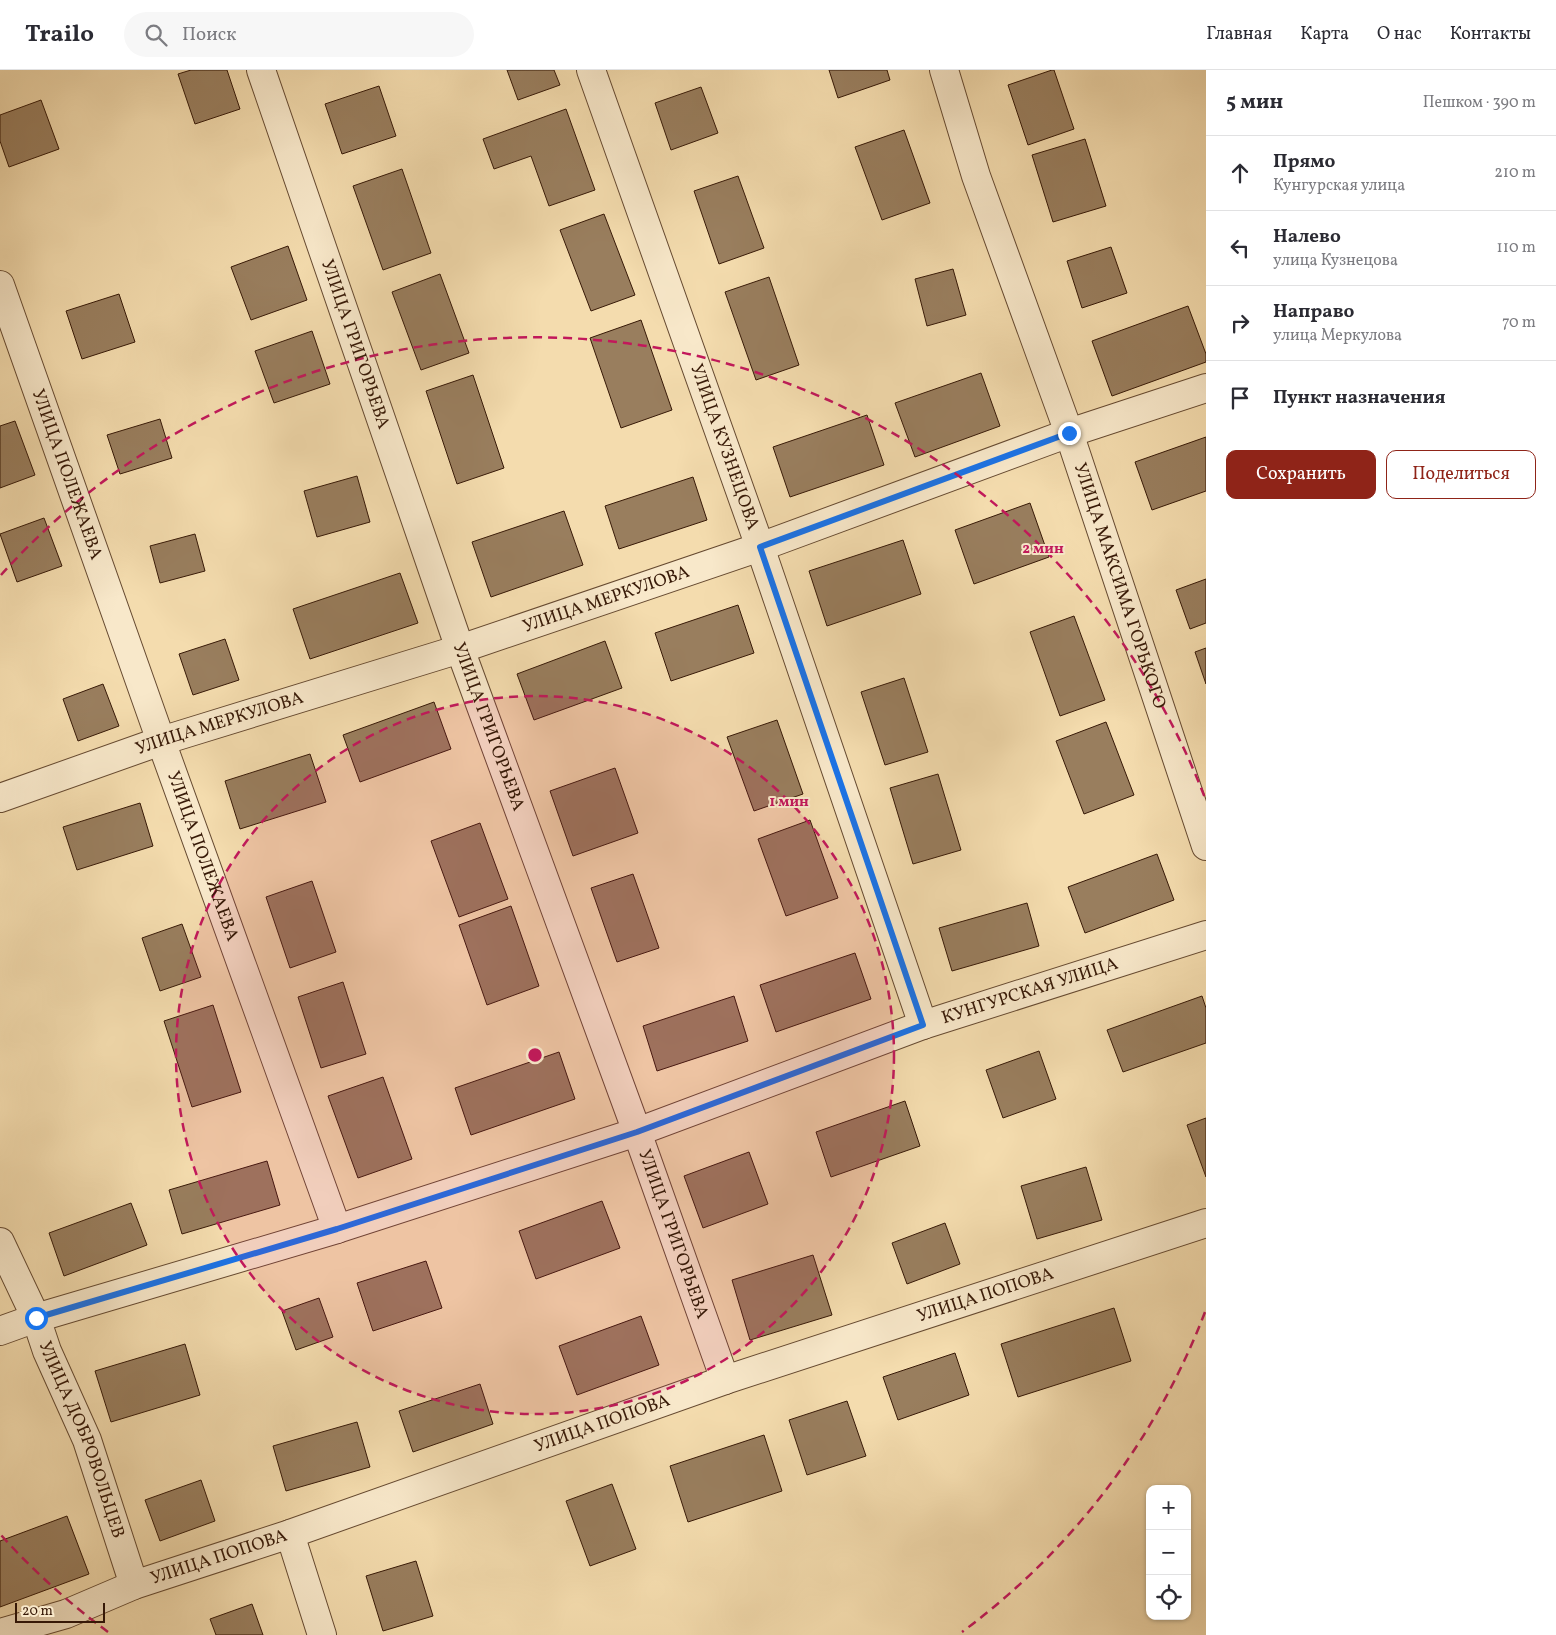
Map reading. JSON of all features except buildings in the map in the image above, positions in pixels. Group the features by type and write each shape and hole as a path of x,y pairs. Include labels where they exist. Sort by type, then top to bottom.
{"street":[{"name":"УЛИЦА ГРИГОРЬЕВА","path":"260,70 460,649 637,1132 725,1380"},
{"name":"УЛИЦА КУЗНЕЦОВА","path":"591,70 760,547 923,1025"},
{"name":"УЛИЦА МАКСИМА ГОРЬКОГО","path":"944,70 976,176 1069,433 1206,846"},
{"name":"УЛИЦА ПОЛЕЖАЕВА","path":"0,284 161,742 337,1229"},
{"name":"УЛИЦА МЕРКУЛОВА","path":"0,798 161,742 460,649 760,547 1069,433 1206,388"},
{"name":"КУНГУРСКАЯ УЛИЦА","path":"0,1331 36,1318 337,1229 637,1132 923,1025 1206,935"},
{"name":"УЛИЦА ПОПОВА","path":"0,1632 65,1624 134,1584 290,1534 725,1380 1206,1223"},
{"name":"УЛИЦА ДОБРОВОЛЬЦЕВ","path":"0,1242 36,1318 47,1351 87,1440 134,1584"},
{"path":"290,1534 322,1635"}],"route":[{"path":"36,1318 337,1229 637,1132 923,1025 760,547 1069,433"}]}
